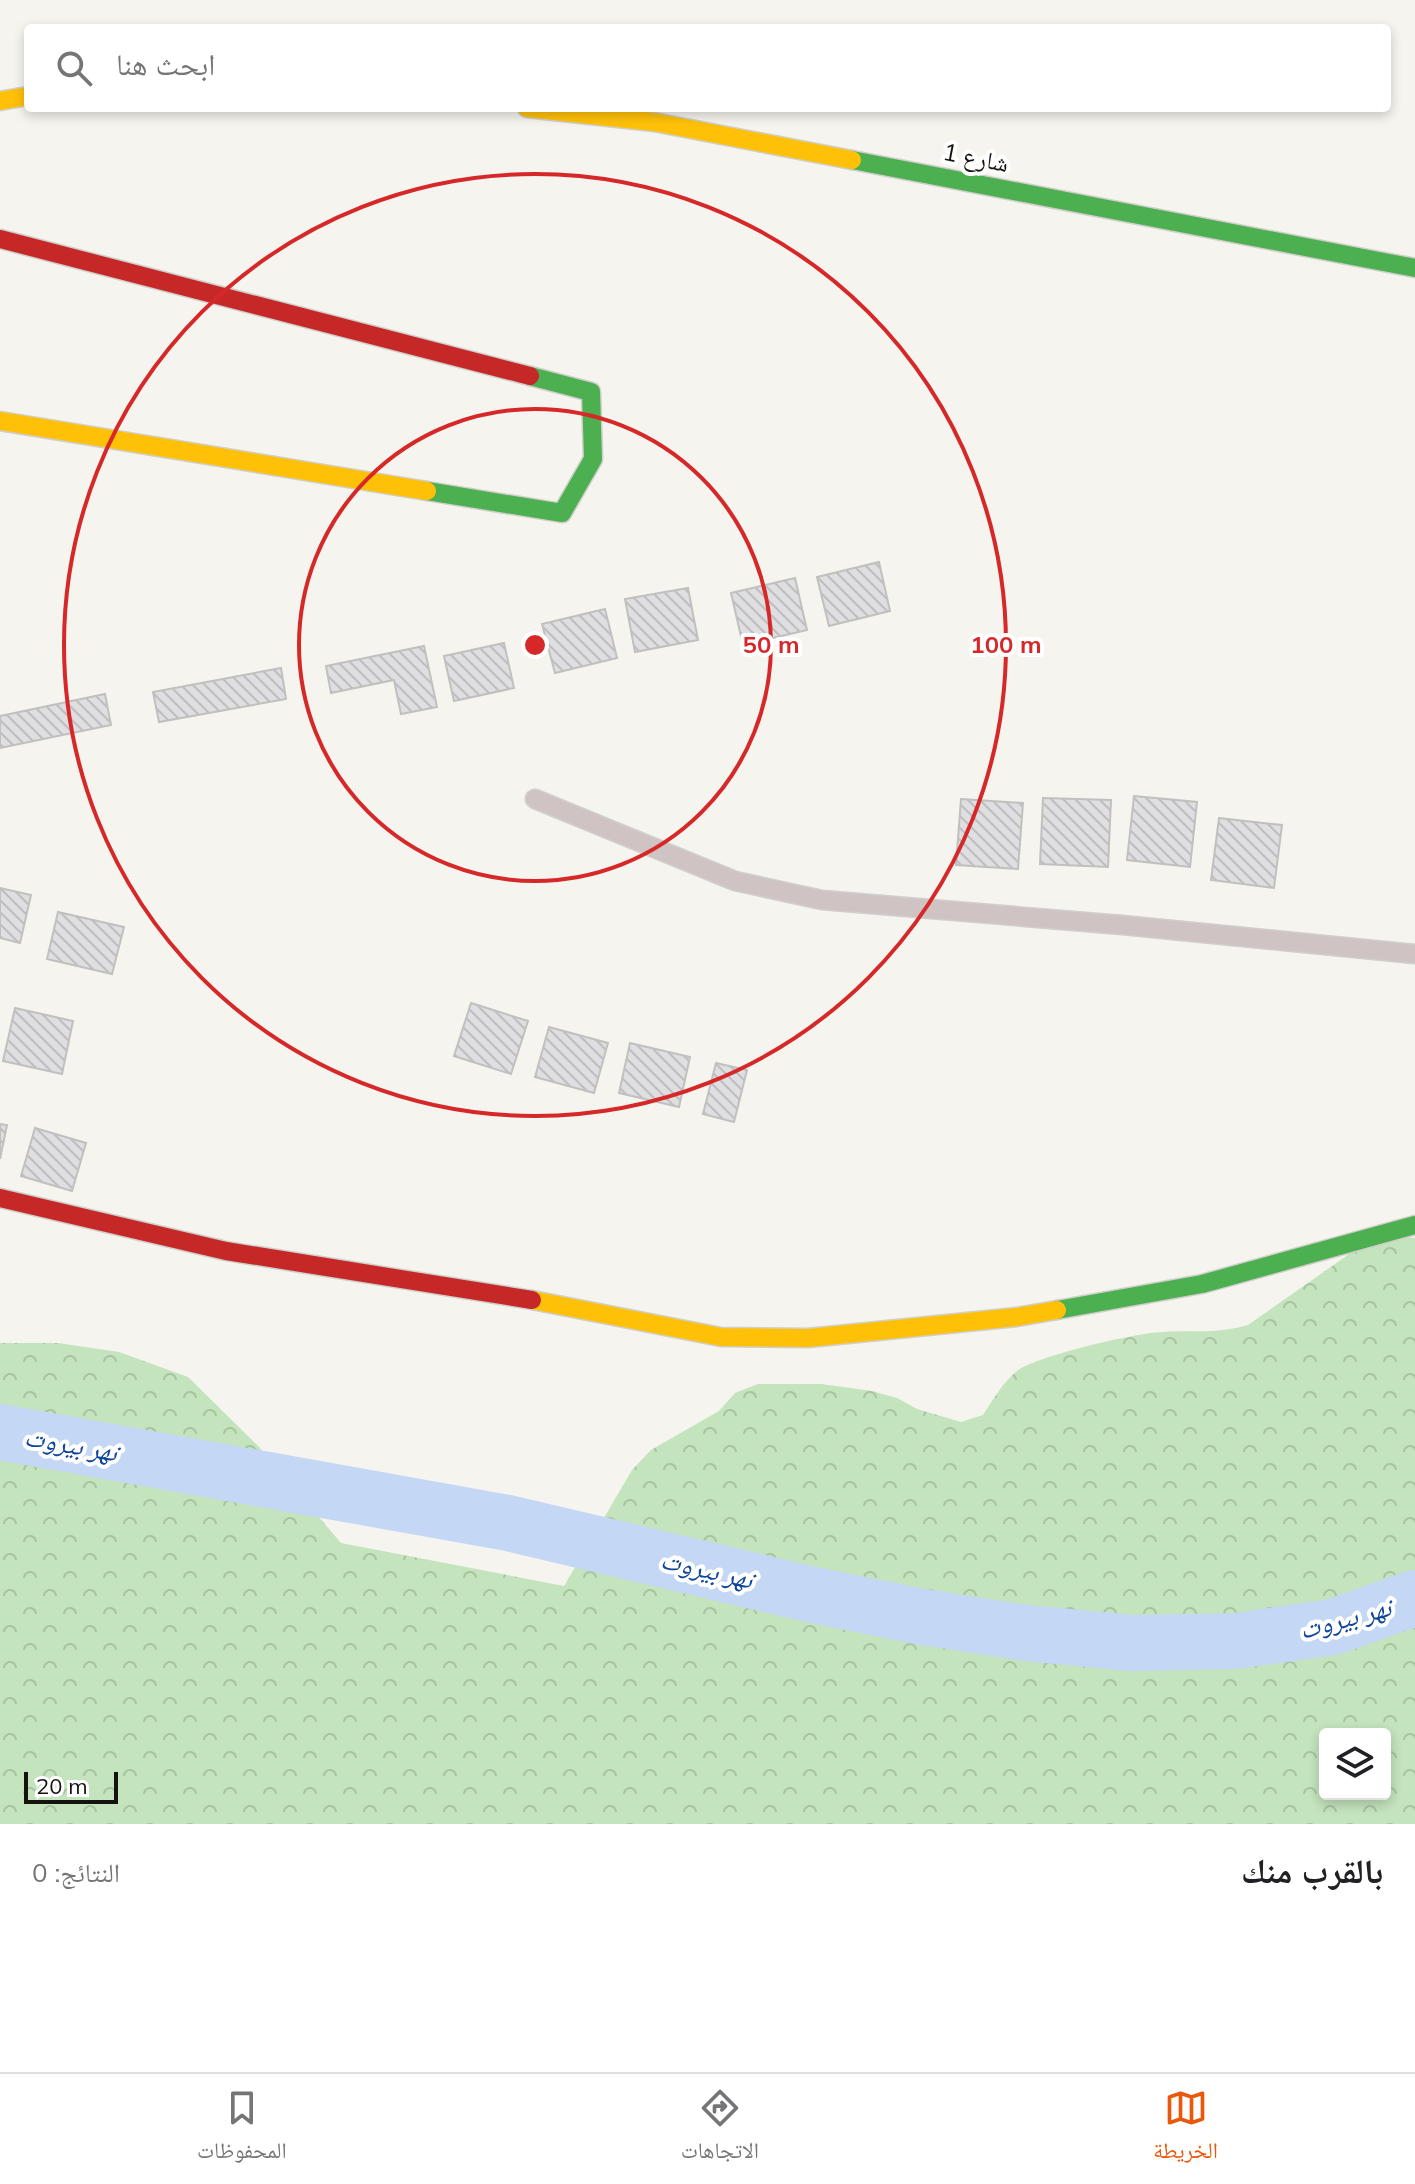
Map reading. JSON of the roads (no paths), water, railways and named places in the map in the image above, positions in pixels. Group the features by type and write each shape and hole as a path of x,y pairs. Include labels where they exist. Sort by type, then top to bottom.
{"street":[{"path":"0,101 24,97"},
{"name":"شارع 1","path":"563,112 654,122 1032,192 1415,268"},
{"path":"0,239 591,392 593,459 562,513 0,421"},
{"path":"0,1198 226,1251 491,1292 721,1337 808,1338 1017,1317 1202,1284 1415,1225"}],"lane":[{"path":"535,799 735,881 822,900 1415,954"}],"waterway":[{"name":"نهر بيروت","path":"0,1432 508,1523 809,1594 917,1616 1026,1633 1132,1643 1236,1641 1333,1627 1415,1598"}]}
